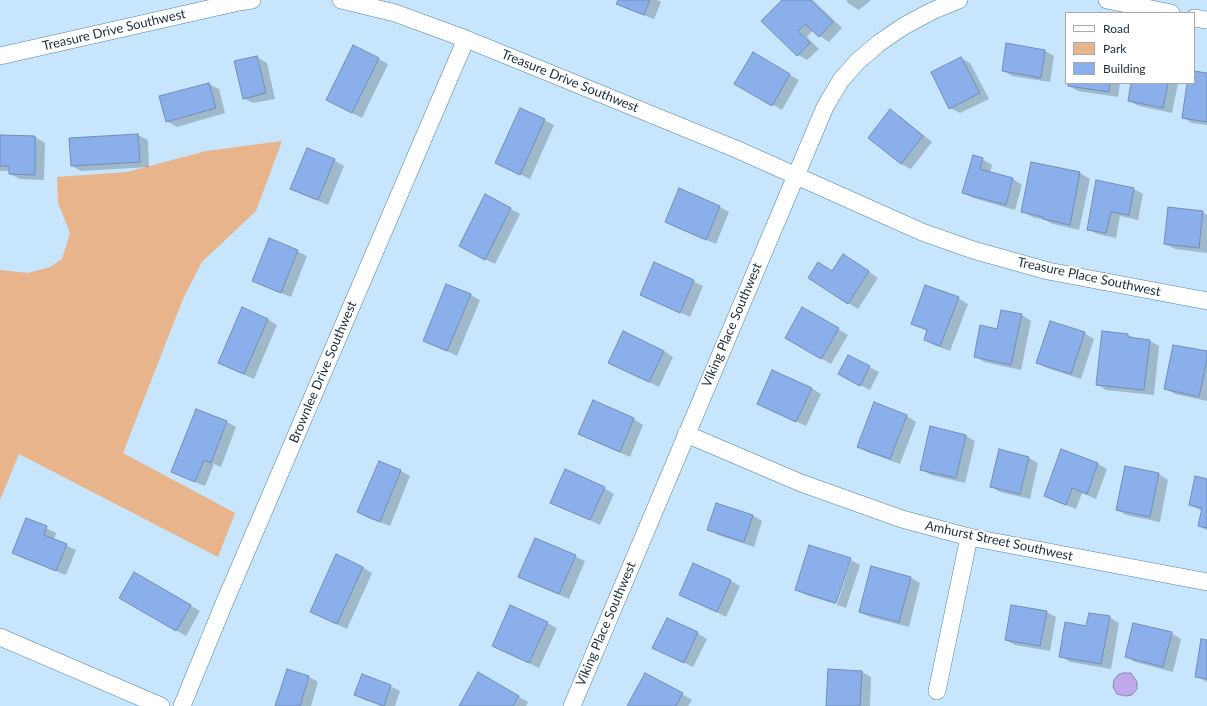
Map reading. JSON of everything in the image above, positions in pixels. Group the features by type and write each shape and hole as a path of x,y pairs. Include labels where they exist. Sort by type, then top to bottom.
{"street":[{"name":"Treasure Drive Southwest","path":"0,56 252,0"},
{"name":"Treasure Drive Southwest","path":"341,0 395,13 466,39 736,149 795,176"},
{"name":"Viking Place Southwest","path":"572,706 825,107 841,80 857,62 879,43 904,26 932,11 959,0"},
{"path":"1107,0 1166,12"},
{"path":"1195,18 1207,20"},
{"name":"Brownlee Drive Southwest","path":"182,706 223,606 466,39"},
{"name":"Treasure Place Southwest","path":"795,176 922,232 973,250 1048,271 1207,301"},
{"name":"Amhurst Street Southwest","path":"686,434 801,483 902,519 969,537 1207,582"},
{"path":"937,691 969,537"},
{"path":"0,638 161,706"}],"green space":[{"path":"282,141 256,211 202,262 183,299 123,453 235,513 218,557 19,454 0,500 0,270 28,273 50,267 62,259 70,233 58,203 57,177 127,172 206,151"}],"shaded area":[{"path":"1123,673 1131,673 1137,682 1137,689 1132,695 1125,696 1117,694 1113,687 1114,680 1118,675"}],"building":[{"path":"618,0 650,0 644,15 616,4"},
{"path":"782,0 810,0 833,22 819,37 805,24 798,31 810,43 797,56 761,21"},
{"path":"1006,43 1045,50 1041,78 1002,71"},
{"path":"353,45 379,58 352,113 326,100"},
{"path":"753,52 790,74 772,106 734,84"},
{"path":"257,56 266,93 243,99 234,61"},
{"path":"961,57 980,93 949,109 931,72"},
{"path":"1195,71 1207,73 1207,122 1182,118 1187,84 1195,84"},
{"path":"209,83 216,108 166,122 159,96"},
{"path":"1068,84 1110,84 1109,92 1068,86"},
{"path":"1131,84 1168,84 1163,108 1128,101"},
{"path":"520,108 545,119 520,175 495,163"},
{"path":"890,109 923,136 901,164 868,138"},
{"path":"138,134 140,162 71,166 69,138"},
{"path":"0,135 35,136 35,175 9,174 9,166 0,166"},
{"path":"307,148 335,159 318,200 290,189"},
{"path":"973,155 983,158 980,169 1013,178 1006,205 962,193"},
{"path":"1031,162 1080,172 1070,225 1021,212"},
{"path":"1096,180 1134,188 1129,215 1111,212 1106,233 1087,230"},
{"path":"679,188 720,206 706,240 665,222"},
{"path":"485,194 511,208 485,260 459,246"},
{"path":"1168,207 1203,211 1199,248 1164,244"},
{"path":"269,238 298,250 281,293 252,281"},
{"path":"843,254 869,271 848,304 808,278 818,262 832,271"},
{"path":"654,262 694,280 680,313 640,295"},
{"path":"446,284 471,294 447,351 423,341"},
{"path":"925,285 959,297 940,346 924,340 927,330 911,324"},
{"path":"242,307 268,319 244,374 218,363"},
{"path":"802,307 839,328 821,359 785,338"},
{"path":"1001,310 1022,314 1011,365 974,357 980,325 997,329"},
{"path":"1050,321 1085,332 1071,374 1036,363"},
{"path":"623,331 664,351 649,382 608,363"},
{"path":"1102,331 1128,334 1128,337 1150,340 1144,390 1096,385"},
{"path":"1173,345 1207,351 1207,359 1199,397 1164,389"},
{"path":"848,355 870,366 860,386 838,374"},
{"path":"772,370 812,388 796,422 757,404"},
{"path":"593,400 634,418 620,452 578,434"},
{"path":"874,402 907,415 890,459 857,447"},
{"path":"196,409 227,421 211,463 204,460 195,482 171,472"},
{"path":"930,426 966,435 956,478 920,470"},
{"path":"999,449 1029,457 1020,494 990,487"},
{"path":"1061,449 1098,463 1087,494 1072,488 1066,505 1044,496"},
{"path":"379,461 401,470 380,522 357,512"},
{"path":"1125,466 1159,473 1150,517 1116,510"},
{"path":"565,469 605,487 590,520 550,503"},
{"path":"1195,476 1207,479 1207,528 1198,526 1202,508 1189,505"},
{"path":"716,503 753,515 744,542 707,530"},
{"path":"26,518 47,526 44,535 67,544 56,571 12,553"},
{"path":"535,538 576,555 559,594 518,577"},
{"path":"809,545 851,558 836,603 795,590"},
{"path":"336,554 363,567 337,624 310,612"},
{"path":"693,563 731,580 717,612 679,595"},
{"path":"871,566 911,577 899,622 859,612"},
{"path":"134,572 191,605 176,631 119,598"},
{"path":"510,605 548,622 529,663 492,646"},
{"path":"1011,605 1047,611 1040,646 1005,640"},
{"path":"1089,613 1110,616 1101,664 1059,657 1065,622 1086,626"},
{"path":"667,618 698,632 684,663 652,648"},
{"path":"1133,623 1172,632 1163,667 1125,657"},
{"path":"1201,639 1207,640 1207,679 1195,677"},
{"path":"287,669 309,676 300,706 275,706"},
{"path":"828,669 862,671 860,706 826,706"},
{"path":"478,672 519,696 513,706 459,706"},
{"path":"645,673 683,693 676,706 627,706"},
{"path":"362,674 391,685 384,706 354,695"}]}
